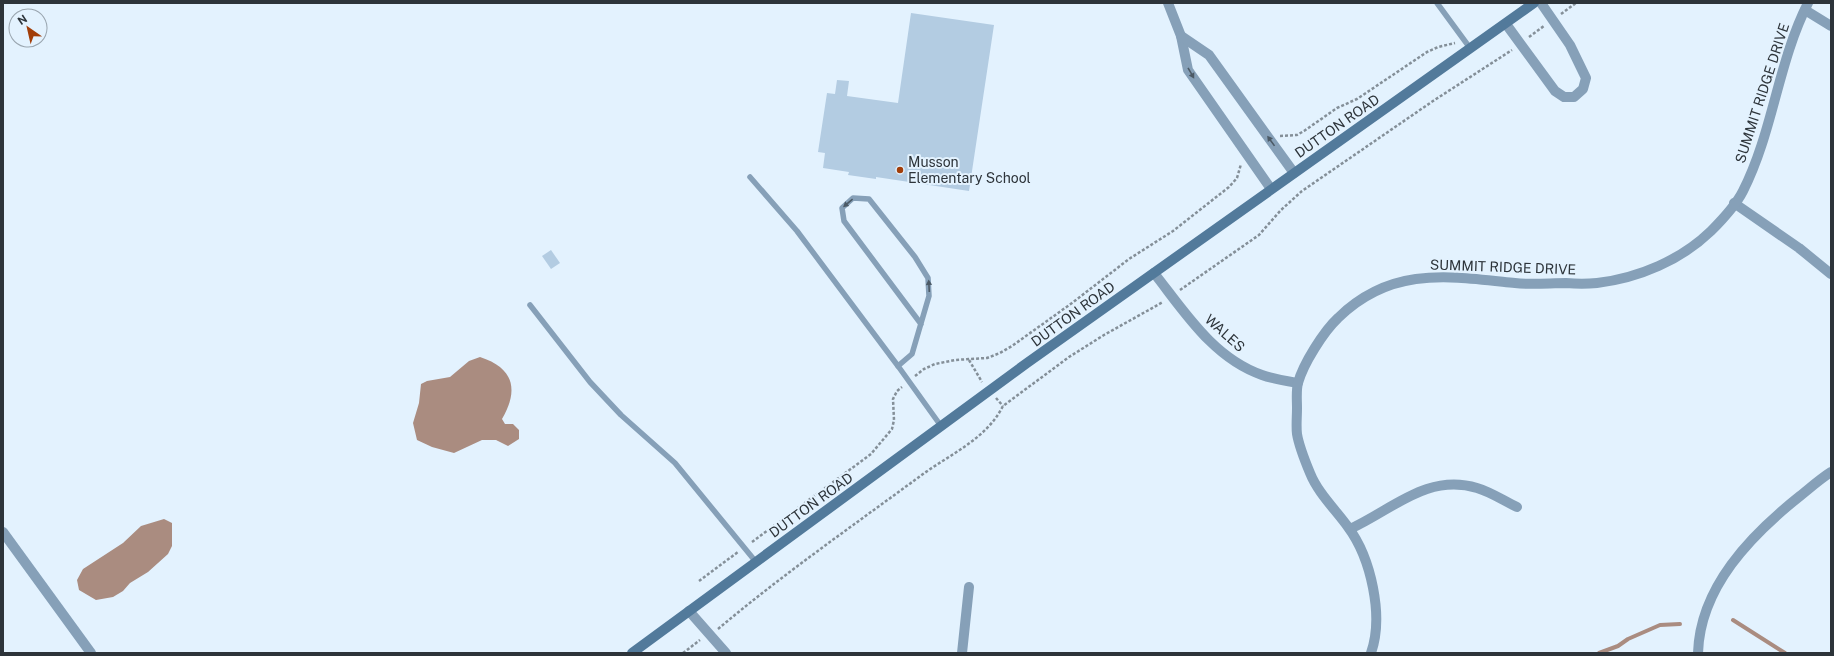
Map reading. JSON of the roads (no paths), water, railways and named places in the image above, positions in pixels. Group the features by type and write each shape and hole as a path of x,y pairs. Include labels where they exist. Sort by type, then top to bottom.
{"street":[{"name":"DUTTON ROAD","path":"632,653 941,426 1294,173 1468,45 1506,24 1534,3"},
{"path":"1506,24 1555,91 1564,97 1574,97 1583,89 1586,78 1570,45 1541,3"},
{"path":"1170,4 1181,36 1188,70 1271,189"},
{"path":"1807,6 1831,26"},
{"name":"SUMMIT RIDGE DRIVE","path":"1371,653 1376,640 1375,600 1366,560 1350,529 1330,506 1310,474 1297,435 1298,383 1324,334 1348,308 1369,293 1393,284 1418,278 1460,277 1533,283 1595,284 1622,279 1656,268 1687,251 1712,230 1742,193 1753,168 1788,57 1807,6"},
{"path":"1181,36 1209,55 1294,173"},
{"path":"1734,203 1798,248 1831,274"},
{"name":"WALES","path":"1154,273 1205,337 1231,360 1262,376 1298,383"},
{"path":"1698,653 1706,611 1717,586 1736,556 1778,513 1831,472"},
{"path":"1350,529 1427,488 1457,484 1478,488 1516,506"},
{"path":"3,532 91,653"},
{"path":"962,653 970,587"},
{"path":"690,611 726,653"}],"lane":[{"path":"1437,3 1468,45"},
{"path":"750,177 797,230 941,426"},
{"path":"898,366 912,354 921,324 929,296 928,278 915,257 869,199 853,198 842,208 844,221 921,324"},
{"path":"530,305 590,382 621,415 675,463 756,562"}],"waterway":[{"path":"1733,620 1785,653"},
{"path":"1599,653 1618,646 1628,639 1660,625 1680,624"}],"place":[{"name":"Musson Elementary School","path":"900,170"}]}
